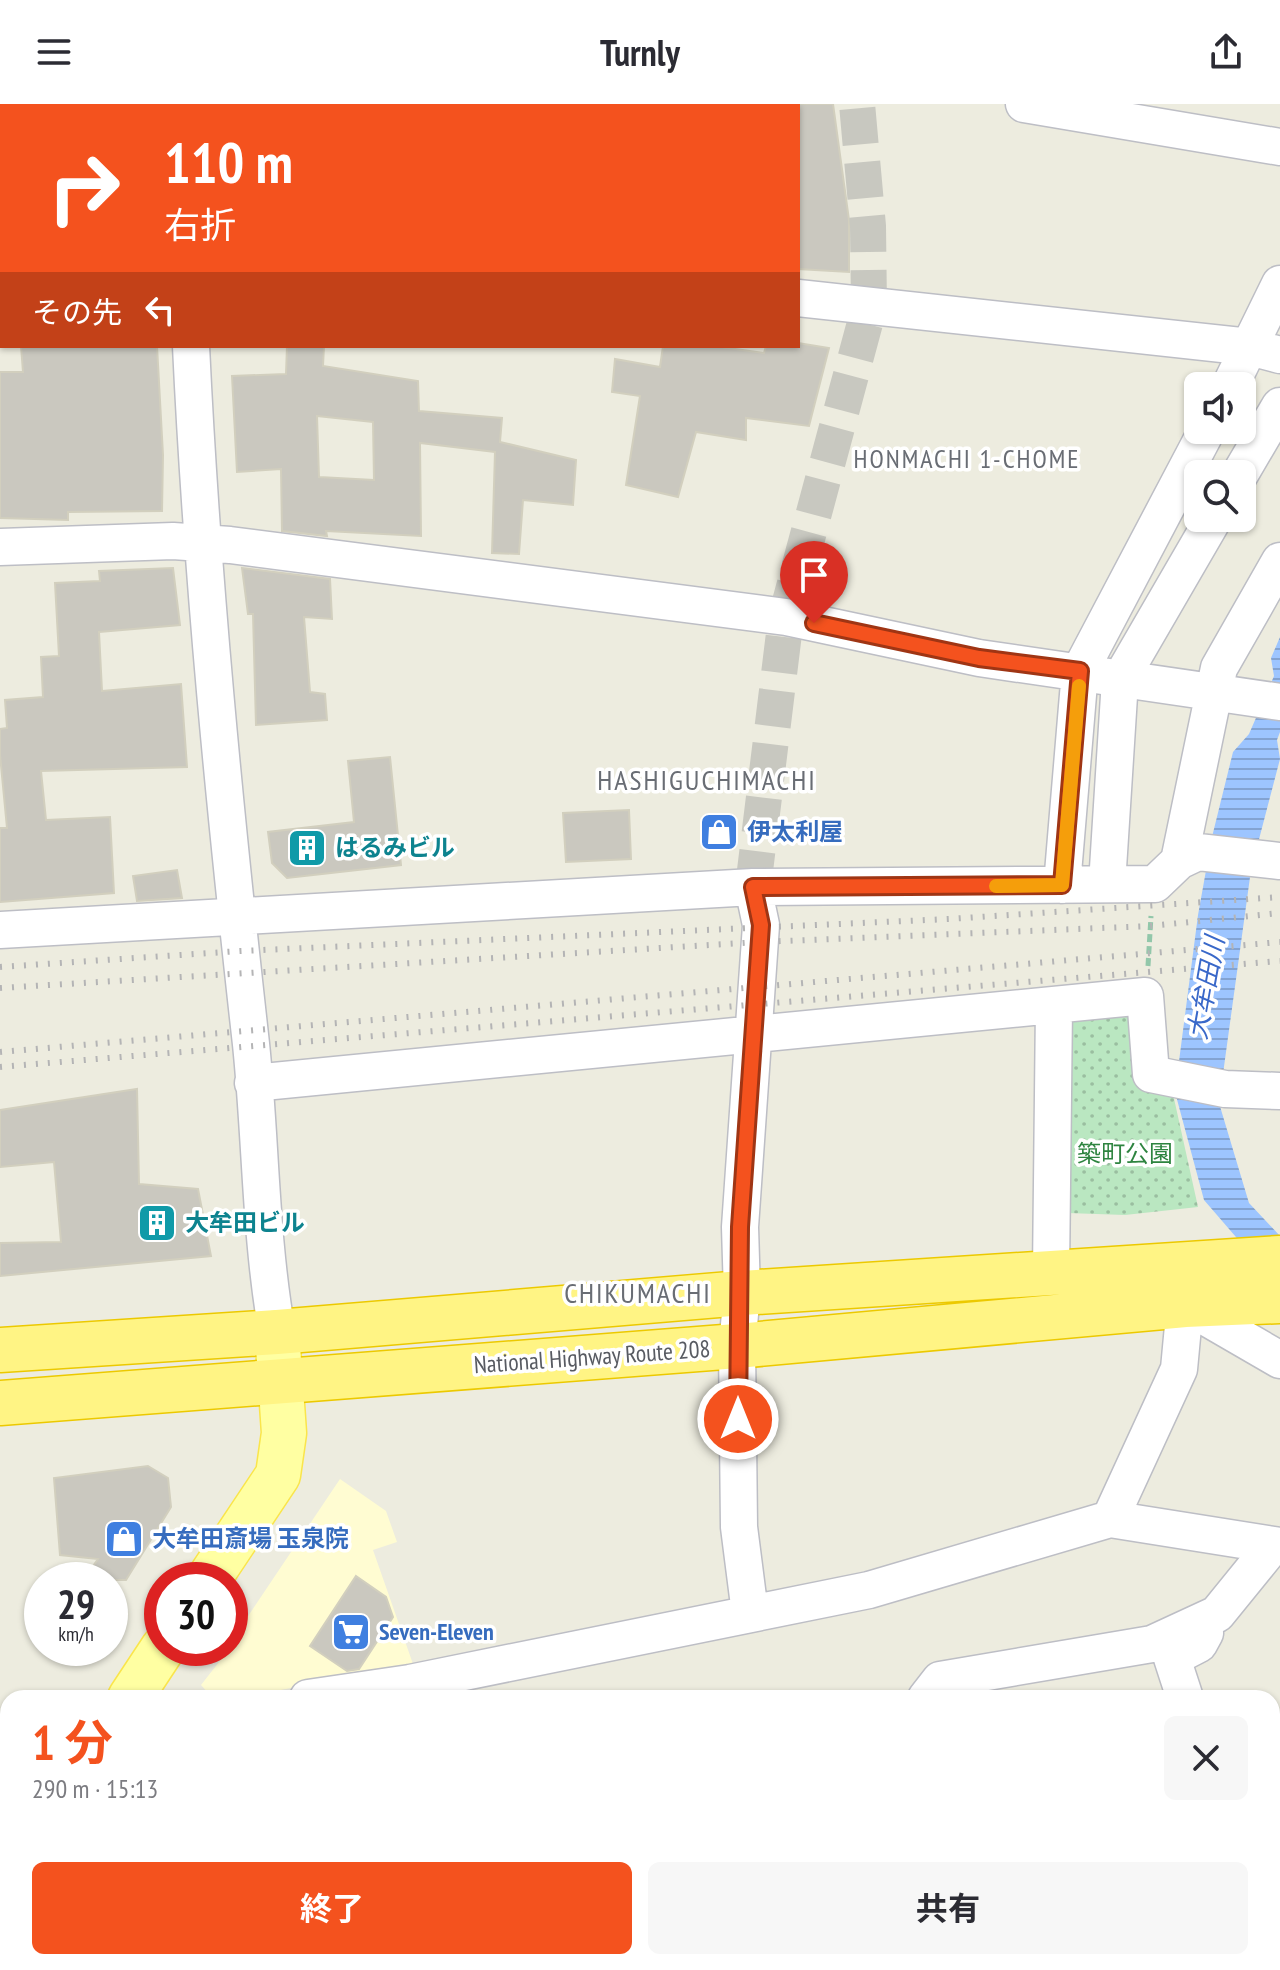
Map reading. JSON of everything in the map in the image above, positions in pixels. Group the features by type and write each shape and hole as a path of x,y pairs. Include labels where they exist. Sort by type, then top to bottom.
{"highway":[{"name":"National Highway Route 208","path":"0,1403 737,1346 1182,1284 1265,1259"},
{"name":"National Highway Route 208","path":"0,1350 277,1332 742,1293 1051,1272 1182,1284 1280,1301"}],"main road":[{"path":"220,1562 278,1475 284,1433 283,1382 277,1332"},
{"path":"135,1690 151,1666"}],"street":[{"path":"1024,104 1280,147"},
{"path":"1244,372 1265,351 1280,284"},
{"path":"800,298 1265,351"},
{"path":"191,348 200,542 238,916 266,1264 277,1332"},
{"path":"1248,460 1280,406"},
{"path":"1062,885 1080,671 1200,444"},
{"path":"1107,884 1120,680 1206,532"},
{"path":"0,547 200,542 786,617 979,658 1280,702"},
{"path":"1177,865 1219,694 1219,668 1280,561"},
{"path":"0,930 753,887 1107,884 1177,865 1280,861"},
{"path":"750,1613 739,1527 737,1346 742,1293 740,1227 761,925 753,887"},
{"path":"253,1083 752,1037 1145,996 1151,1074 1225,1089 1280,1091"},
{"path":"1051,1272 1054,1006"},
{"path":"1182,1284 1280,1360"},
{"path":"1110,1519 1179,1369 1182,1284"},
{"path":"412,1690 750,1613 869,1590 1110,1519 1277,1546"},
{"path":"1182,1690 1172,1658 1199,1644 1217,1614 1277,1546"},
{"path":"932,1690 940,1680 1152,1644 1217,1614"}],"path":[{"path":"1145,996 1177,865"}],"shaded area":[{"path":"340,1479 386,1511 397,1542 373,1550 413,1664 281,1690 205,1690 201,1685 216,1666 248,1666 248,1616"}],"green space":[{"name":"築町公園","path":"1132,1011 1137,1032 1135,1082 1173,1094 1198,1207 1125,1215 1067,1213 1067,1032 1072,1016"}],"water":[{"name":"大牟田川","path":"1280,637 1280,732 1277,740 1280,759 1251,870 1219,1103 1249,1203 1280,1236 1280,1288 1204,1200 1175,1092 1198,915 1212,837 1233,752 1249,734 1274,676 1271,658"}],"building":[{"path":"800,104 833,104 849,220 849,272 800,269"},
{"path":"800,343 829,348 809,426 746,418 746,440 696,432 678,497 626,485 640,396 612,392 615,359 660,367 663,348 728,348 764,353 765,348 800,348"},
{"path":"21,348 157,348 163,455 162,511 68,512 68,520 0,518 0,372 23,372"},
{"path":"287,348 324,348 323,366 418,381 419,411 502,418 500,442 576,460 573,505 523,500 519,554 492,553 495,452 420,443 421,536 326,531 327,536 282,531 281,469 237,472 232,376 286,374","holes":["317,416 373,422 374,480 319,477"]},
{"path":"173,568 180,625 99,632 102,691 181,684 187,767 41,771 46,820 110,817 114,893 0,902 0,828 7,828 0,755 0,729 7,728 5,700 43,697 41,657 59,656 55,583 100,581 99,571"},
{"path":"242,568 330,579 332,619 304,617 310,692 325,694 327,720 256,725 253,614 248,614"},
{"path":"390,757 401,865 287,878 272,863 268,832 354,822 348,761"},
{"path":"629,810 631,859 566,862 563,813"},
{"path":"177,870 182,898 137,901 133,876"},
{"path":"137,1089 139,1184 198,1189 211,1256 0,1276 0,1243 61,1242 54,1162 0,1167 0,1110"},
{"name":"大牟田斎場 玉泉院","path":"148,1466 168,1478 171,1507 128,1577 128,1562 96,1562 98,1559 60,1555 54,1478"},
{"name":"Seven-Eleven","path":"356,1576 386,1597 393,1617 359,1669 347,1671 310,1646"}],"tunnel":[{"path":"753,887 786,617 869,308 868,226 857,104"}],"railway":[{"path":"0,967 240,951 949,919 1280,897"},
{"path":"0,988 759,942 1150,926 1280,913"},
{"path":"0,1052 1280,942"},
{"path":"0,1067 1280,961"}],"slow traffic":[{"path":"996,886 1062,885 1079,686"}],"place":[{"name":"伊太利屋","path":"719,832"},
{"name":"はるみビル","path":"307,848"},
{"name":"大牟田ビル","path":"157,1223"},
{"name":"大牟田斎場 玉泉院","path":"124,1539"},
{"name":"Seven-Eleven","path":"351,1632"}],"district":[{"name":"HONMACHI 1-CHOME","path":"967,459"},
{"name":"HASHIGUCHIMACHI","path":"707,780"},
{"name":"CHIKUMACHI","path":"638,1293"}],"route":[{"path":"738,1419 737,1346 742,1293 740,1227 761,925 753,887 1062,885 1080,671 979,658 814,623"}]}
